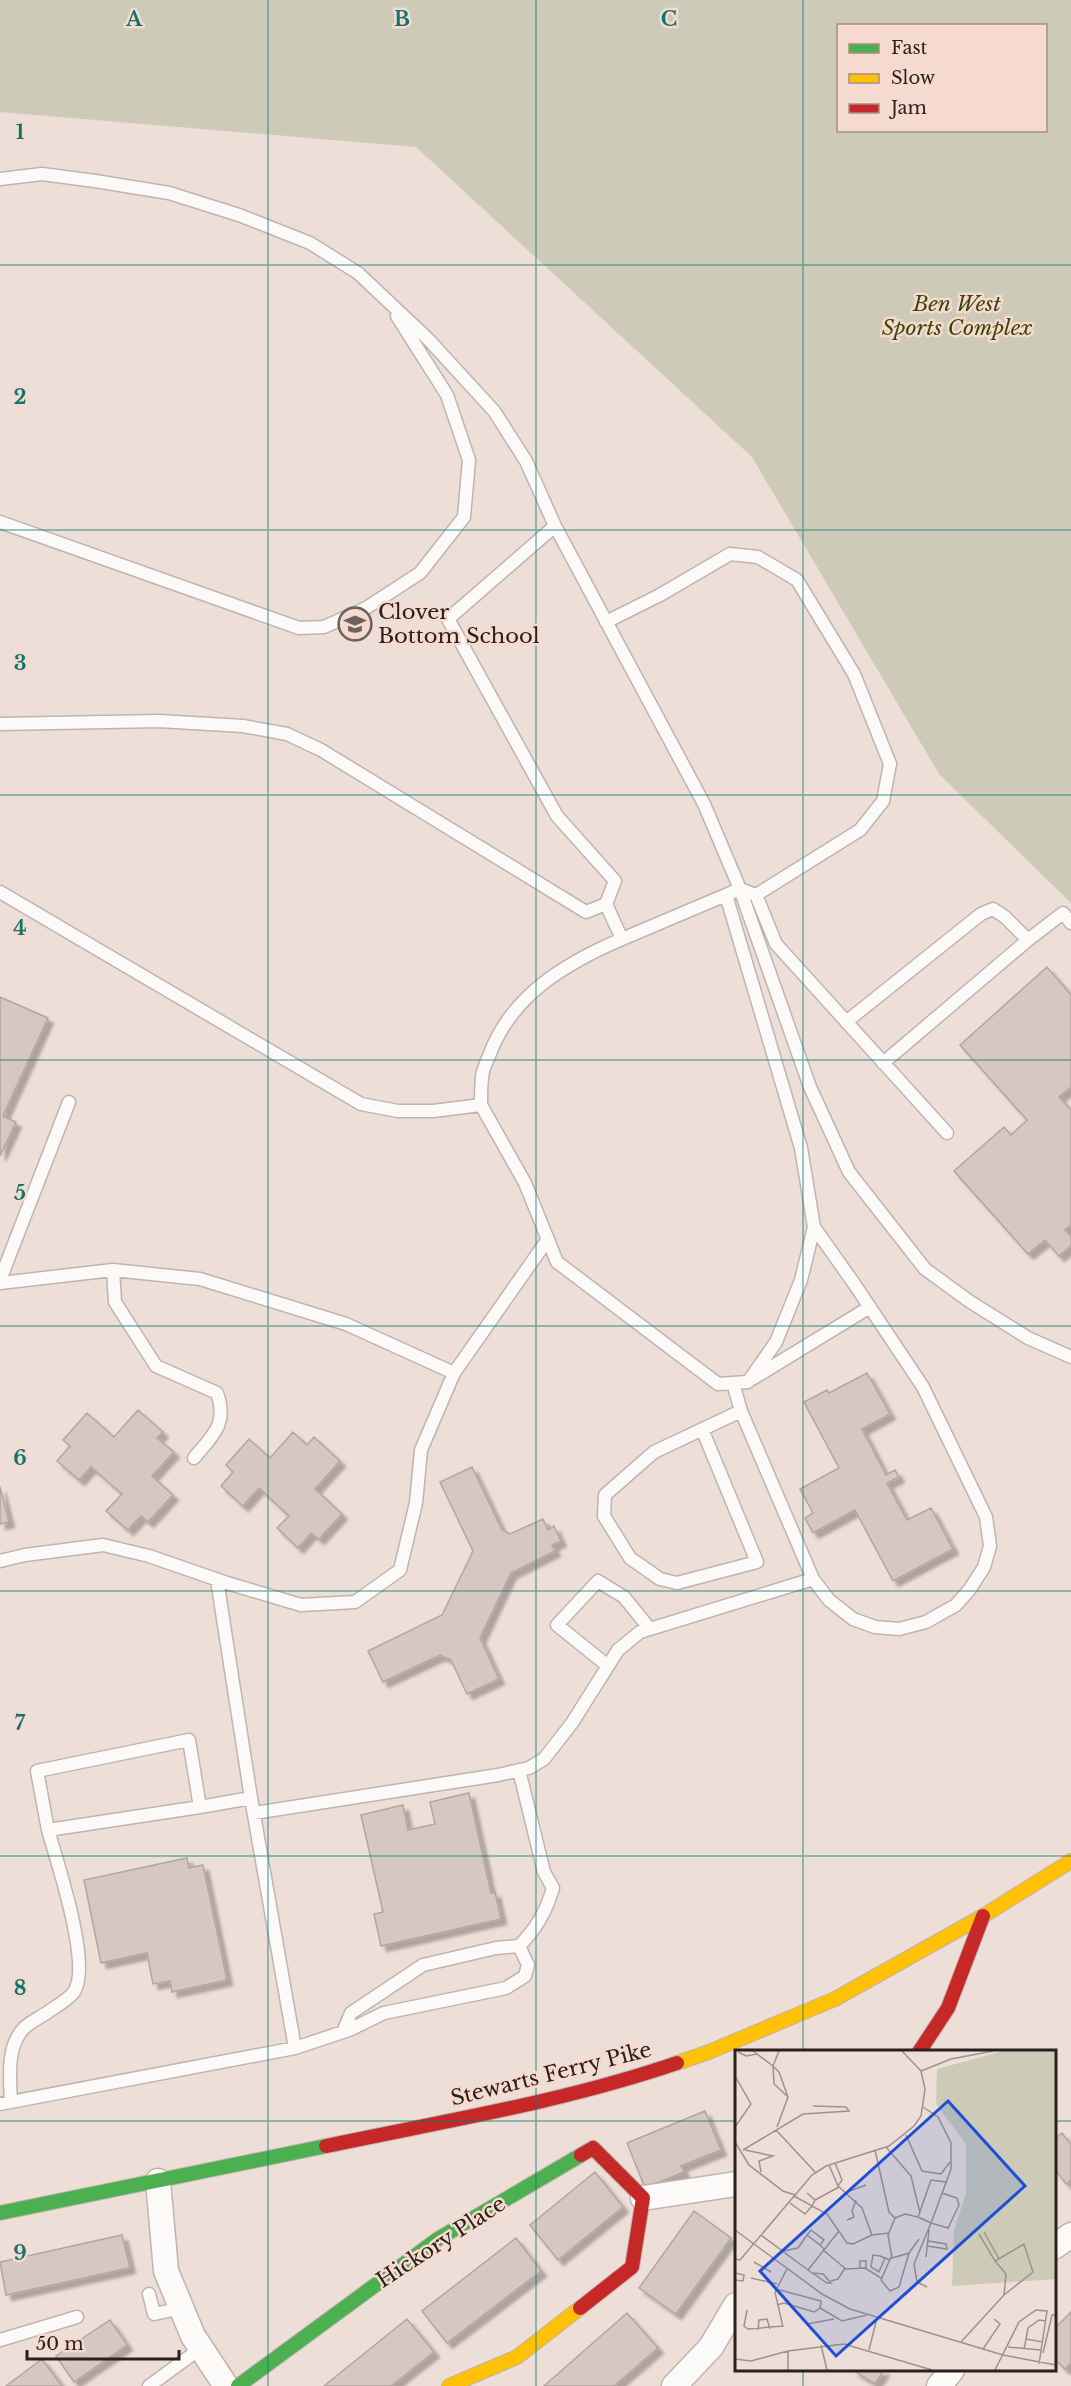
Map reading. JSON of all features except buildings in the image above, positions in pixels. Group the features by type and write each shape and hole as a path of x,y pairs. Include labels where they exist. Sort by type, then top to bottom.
{"main road":[{"name":"Stewarts Ferry Pike","path":"0,2213 552,2099 642,2075 709,2052 836,1999 983,1916 1071,1862"},
{"path":"920,2050 948,2008 983,1916"},
{"name":"Hickory Place","path":"238,2386 438,2239 593,2148 643,2198"},
{"path":"449,2386 517,2357 632,2267 643,2198"}],"street":[{"path":"158,2181 166,2271 193,2336 226,2386"},
{"path":"643,2198 735,2184"},
{"path":"1056,2246 1071,2235"},
{"path":"674,2386 711,2347 735,2307"},
{"path":"939,2386 951,2371"}],"lane":[{"path":"0,179 42,174 169,193 239,214 310,243 358,273 428,339 494,411 526,461 555,526 704,804 740,889 810,1088 849,1172 925,1269 969,1301 1028,1338 1071,1357"},
{"path":"0,522 299,628 324,627 366,608 420,573 464,517 469,460 447,395 388,302"},
{"path":"555,526 448,619 557,816 615,881 606,904 622,939"},
{"path":"606,622 660,595 730,554 758,557 797,580 854,674 890,764 884,801 860,830 756,895"},
{"path":"0,724 159,721 243,726 287,734 321,750 586,912 606,904"},
{"path":"870,1307 748,1382 718,1384 557,1262 525,1183 481,1105 482,1076 494,1043 512,1014 543,981 584,955 740,889 756,895 776,944 947,1133"},
{"path":"0,892 361,1104 398,1111 433,1111 481,1105"},
{"path":"726,895 801,1148 814,1227 801,1280 776,1342 748,1382"},
{"path":"846,1022 981,914 993,909 1005,917 1028,940"},
{"path":"883,1063 1063,913 1071,923"},
{"path":"69,1102 0,1282 113,1270 200,1279 346,1324 454,1373"},
{"path":"733,1383 741,1411 813,1579 829,1600 853,1619 875,1628 899,1629 926,1622 956,1605 979,1574 990,1546 986,1517 923,1387 814,1227"},
{"path":"0,1561 24,1555 103,1545 149,1556 217,1580 301,1605 355,1602 400,1570 417,1503 421,1450 454,1373 548,1239"},
{"path":"113,1270 115,1302 156,1366 217,1393 222,1407 219,1426 194,1458"},
{"path":"702,1429 757,1562 677,1584 660,1579 630,1558 604,1516 605,1495 654,1452 702,1429 741,1411"},
{"path":"254,1813 529,1768 544,1759 572,1723 618,1650 640,1632 813,1579"},
{"path":"217,1580 251,1798 295,2048"},
{"path":"608,1666 557,1625 598,1581 624,1597 650,1629"},
{"path":"200,1807 189,1740 37,1770 48,1830 75,1929 79,1972 74,1991 24,2028 16,2040 9,2067 6,2103 295,2048 343,2032 384,2013 506,1989 525,1976 528,1965 519,1946"},
{"path":"343,2032 351,2013 423,1965 496,1948 519,1946 535,1930 548,1905 553,1888 544,1872 519,1770"},
{"path":"48,1830 251,1798"},
{"path":"149,2294 154,2314 182,2308"},
{"path":"0,2327 1,2340 77,2317"},
{"path":"149,2386 201,2348"}],"green space":[{"name":"Ben West Sports Complex","path":"0,0 1071,0 1071,903 939,774 752,457 416,147 0,112"}],"traffic: fast":[{"path":"0,2213 326,2146"},
{"path":"238,2386 438,2239 581,2155"}],"traffic: slow":[{"path":"677,2063 709,2052 835,1999 983,1916 1071,1861"},
{"path":"449,2386 517,2357 580,2308"}],"traffic: jam":[{"path":"920,2050 948,2008 983,1916"},
{"path":"326,2146 547,2100 677,2063"},
{"path":"580,2308 632,2267 643,2198 593,2148 581,2155"}],"place":[{"name":"Clover Bottom School","path":"355,624"}]}
